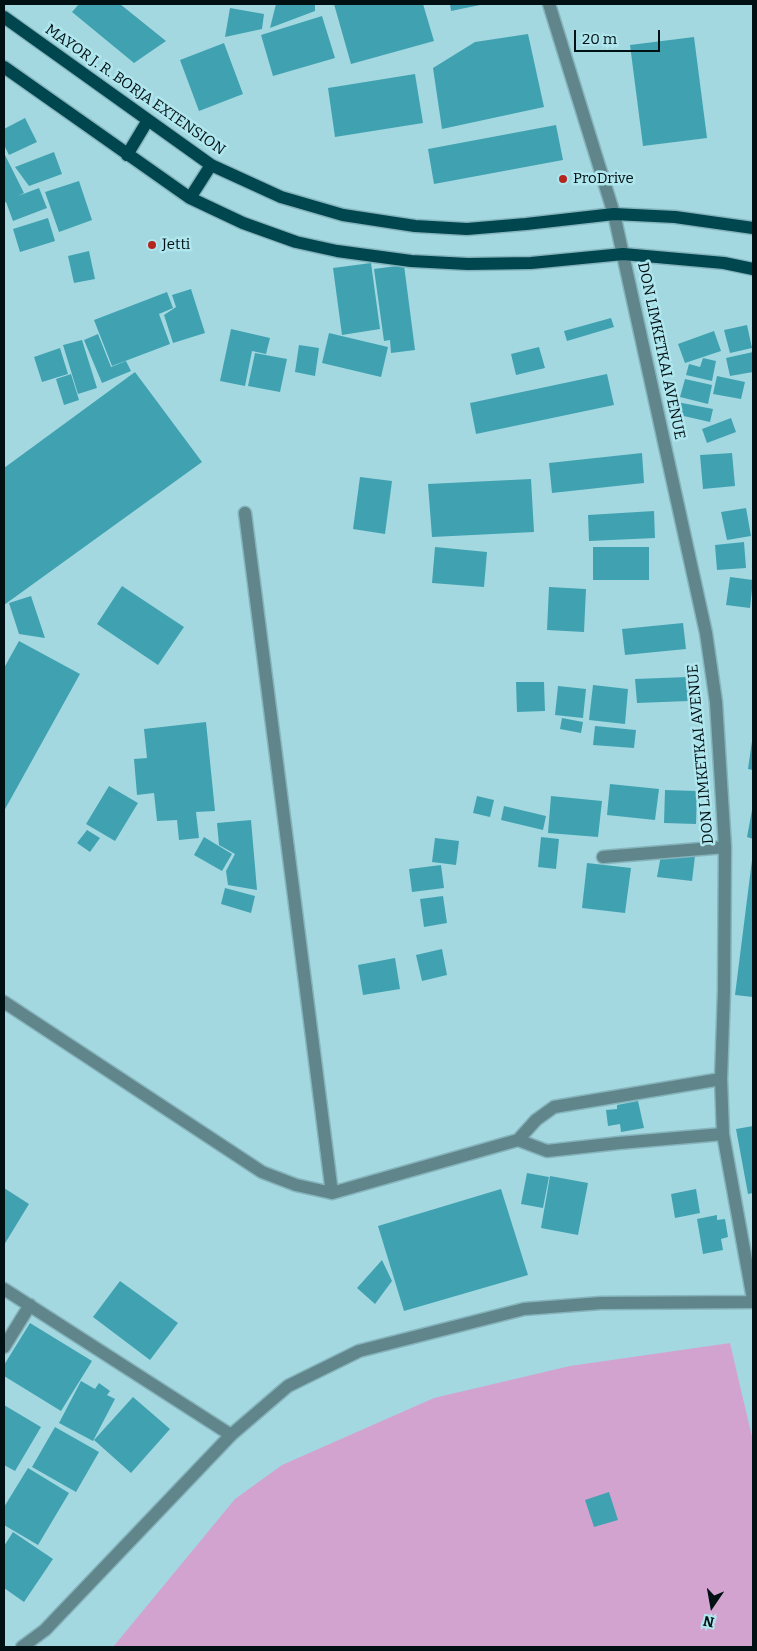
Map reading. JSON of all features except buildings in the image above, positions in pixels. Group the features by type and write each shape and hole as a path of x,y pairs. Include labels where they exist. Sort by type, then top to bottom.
{"main road":[{"name":"MAYOR J. R. BORJA EXTENSION","path":"4,17 211,165 281,197 343,215 415,226 468,229 614,214 675,217 753,228"},
{"path":"4,67 190,198 243,223 296,242 411,261 468,264 531,263 623,254 724,263 753,269"},
{"path":"127,155 148,120"},
{"path":"190,198 211,165"}],"street":[{"name":"DON LIMKETKAI AVENUE","path":"549,4 614,214 706,633 716,702 725,847 721,1079 723,1134 753,1300"},
{"path":"245,513 332,1193"},
{"path":"603,857 725,847"},
{"path":"4,1002 262,1172 296,1185 332,1193 518,1140 536,1120 554,1107 721,1079"},
{"path":"518,1140 547,1151 619,1142 723,1134"},
{"path":"4,1288 231,1435"},
{"path":"22,1647 45,1630 231,1435 288,1386 359,1351 524,1310 601,1303 753,1300"},
{"path":"4,1347 30,1306"}],"shaded area":[{"path":"730,1343 753,1441 753,1647 113,1647 235,1499 282,1465 434,1398 570,1366"}],"place":[{"name":"ProDrive","path":"563,179"},
{"name":"Jetti","path":"152,245"}]}
